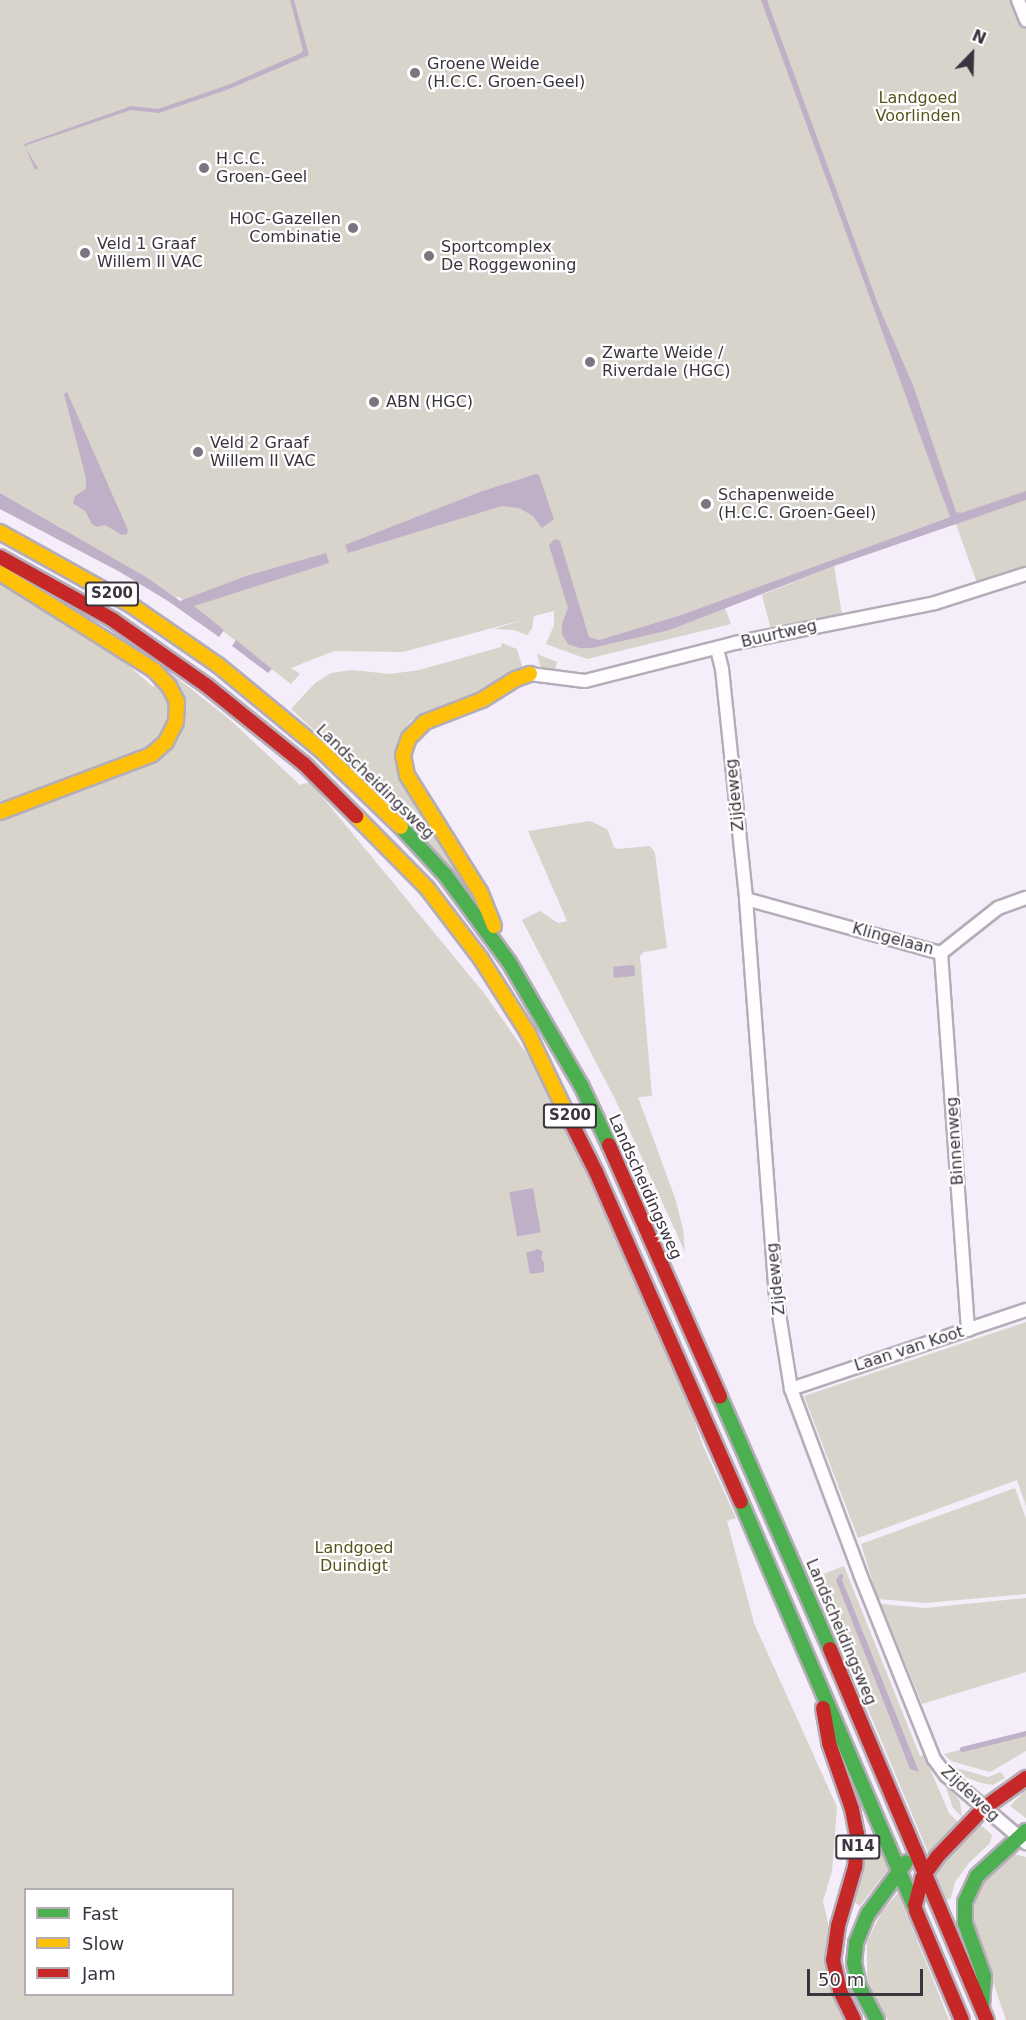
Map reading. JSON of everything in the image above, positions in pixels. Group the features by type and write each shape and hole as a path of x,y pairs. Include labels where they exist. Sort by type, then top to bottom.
{"main road":[{"name":"Landscheidingsweg","path":"0,532 140,612 218,665 321,750 394,820 446,876 509,962 581,1085 802,1583 984,2014"},
{"name":"S200","path":"0,557 113,620 206,685 304,764 427,888 481,959 528,1033 560,1094 781,1591"},
{"path":"0,573 153,670 169,686 177,702 176,722 166,742 151,755 0,812"},
{"path":"509,962 480,892 407,775 403,755 409,738 425,722 482,700 516,679 530,674"},
{"name":"N14","path":"781,1591 962,2020"},
{"name":"N14","path":"816,1673 829,1743 852,1809 857,1834 855,1867 838,1926 834,1960 840,1991 854,2020"},
{"path":"915,1905 917,1890 925,1873 964,1826 984,1808 1026,1778"},
{"path":"984,2014 984,1976 969,1939 964,1915 965,1902 977,1876 1024,1837"},
{"name":"N14","path":"877,2020 858,1986 854,1955 868,1914 901,1871 913,1843"}],"street":[{"path":"1017,0 1026,20"},
{"name":"Buurtweg","path":"530,674 585,681 830,622 868,618 935,603 1026,574"},
{"name":"Zijdeweg","path":"717,649 722,669 746,899 776,1289 791,1389 860,1574 934,1759 947,1776 984,1808 1024,1837"},
{"name":"Klingelaan","path":"746,899 941,953 998,908 1026,898"},
{"name":"Binnenweg","path":"941,953 968,1330"},
{"name":"Laan van Koot","path":"791,1389 1026,1310"}],"green space":[{"name":"Sportcomplex De Roggewoning","path":"0,0 1026,0 1026,569 977,583 947,499 944,500 950,517 681,615 599,640 589,637 584,620 579,648 670,630 725,608 731,624 587,659 546,644 554,625 554,611 534,616 532,629 527,635 514,630 494,629 530,618 403,652 334,651 291,668 300,674 291,684 178,596 176,598 148,578 0,493"},
{"path":"834,566 842,615 771,630 762,595"},
{"name":"Landgoed Duindigt","path":"0,582 126,663 153,687 167,670 229,719 300,785 310,782 484,993 543,1077 687,1400 703,1446 736,1518 727,1521 754,1623 837,1807 832,1871 823,1901 850,2020 0,2020"},
{"path":"502,643 517,649 523,669 512,679 410,721 397,743 472,891 437,857 370,781 291,709 315,683 331,673 352,670 390,674 419,670 501,647"},
{"path":"537,654 557,662 555,670 541,669"},
{"path":"590,821 607,829 614,847 618,849 650,846 655,853 667,948 644,952 640,956 652,1096 638,1097 675,1198 683,1229 685,1252 615,1099 522,920 540,911 558,923 567,921 528,831"},
{"path":"1026,1322 1026,1506 1017,1480 858,1538 804,1396"},
{"path":"1015,1488 1026,1519 1026,1594 925,1603 878,1599 861,1544"},
{"path":"844,1566 920,1756 924,1755 949,1813 959,1823 930,1857 813,1578"},
{"path":"1026,1598 1026,1672 922,1704 881,1604 925,1608"},
{"path":"1026,1733 1026,1751 990,1772 951,1761 944,1754"},
{"path":"953,1767 988,1777 1001,1772 1005,1778 993,1785 981,1783 960,1775"},
{"path":"944,1782 960,1801 962,1817 953,1808"},
{"path":"1026,1789 1026,1818 1010,1806"},
{"path":"981,1825 992,1835 990,1843 969,1863 955,1882 951,1898 946,1900 933,1868 970,1827"},
{"path":"875,1835 889,1868 860,1906 851,1900 863,1841"},
{"path":"1014,1854 1026,1857 1026,2020 1006,2020 972,1921 974,1890 1005,1855"},
{"path":"898,1893 949,2020 888,2020 874,2000 867,1977 867,1942 882,1911"}],"shaded area":[{"path":"290,0 294,0 309,55 229,89 159,113 131,110 25,147 24,144 131,106 158,109 228,85 301,53 303,50"},
{"path":"761,0 767,0 879,307 913,385 956,512 961,513 1026,491 1026,500 834,566 670,630 592,648 579,648 568,644 562,634 562,624 568,608 549,545 555,539 560,541 589,637 599,640 681,615 950,517"},
{"path":"26,148 38,168 35,170"},
{"path":"67,392 128,530 127,534 122,535 105,525 97,527 92,524 85,511 73,503 75,496 86,489 86,478 64,394"},
{"path":"539,475 554,519 542,528 533,516 519,508 502,506 348,553 345,545 480,492"},
{"path":"0,493 148,578 180,601 246,576 326,553 329,563 194,606 224,630 219,637 168,601 120,572 0,509"},
{"path":"236,640 272,669 268,673 232,646"},
{"path":"634,965 635,976 614,978 613,967"},
{"path":"533,1188 541,1232 517,1236 509,1192"},
{"path":"538,1249 543,1252 541,1258 544,1263 544,1272 530,1274 526,1253"},
{"path":"840,1574 843,1575 842,1580 919,1772 910,1769 836,1580"}],"waterway":[{"path":"962,1749 1026,1733"}],"traffic: fast":[{"path":"401,827 446,876 509,962 581,1085 609,1145"},
{"path":"720,1397 830,1649"},
{"path":"741,1502 916,1911"},
{"path":"982,2006 984,1976 965,1923 965,1902 977,1876 1026,1831"},
{"path":"877,2020 859,1986 854,1963 856,1943 868,1914 906,1862"}],"traffic: slow":[{"path":"0,532 131,605 218,665 321,750 401,827"},
{"path":"0,573 154,670 169,686 177,702 176,722 166,742 151,755 0,812"},
{"path":"494,926 480,892 407,775 403,755 409,738 425,722 482,700 516,679 530,674"},
{"path":"356,816 427,888 481,959 528,1033 568,1116"}],"traffic: jam":[{"path":"0,557 113,620 206,685 304,764 356,816"},
{"path":"568,1116 596,1172 741,1502"},
{"path":"609,1145 720,1397"},
{"path":"830,1649 987,2020"},
{"path":"823,1708 829,1743 852,1809 857,1834 855,1867 838,1926 833,1960 840,1991 854,2020"},
{"path":"915,1905 922,1878 937,1857 984,1808 1026,1778"},
{"path":"916,1911 962,2020"}],"place":[{"name":"Groene Weide (H.C.C. Groen-Geel)","path":"415,73"},
{"name":"H.C.C. Groen-Geel","path":"204,168"},
{"name":"HOC-Gazellen Combinatie","path":"353,228"},
{"name":"Veld 1 Graaf Willem II VAC","path":"85,253"},
{"name":"Sportcomplex De Roggewoning","path":"429,256"},
{"name":"Zwarte Weide / Riverdale (HGC)","path":"590,362"},
{"name":"ABN (HGC)","path":"374,402"},
{"name":"Veld 2 Graaf Willem II VAC","path":"198,452"},
{"name":"Schapenweide (H.C.C. Groen-Geel)","path":"706,504"}],"park label":[{"name":"Landgoed Voorlinden","path":"918,107"}]}
